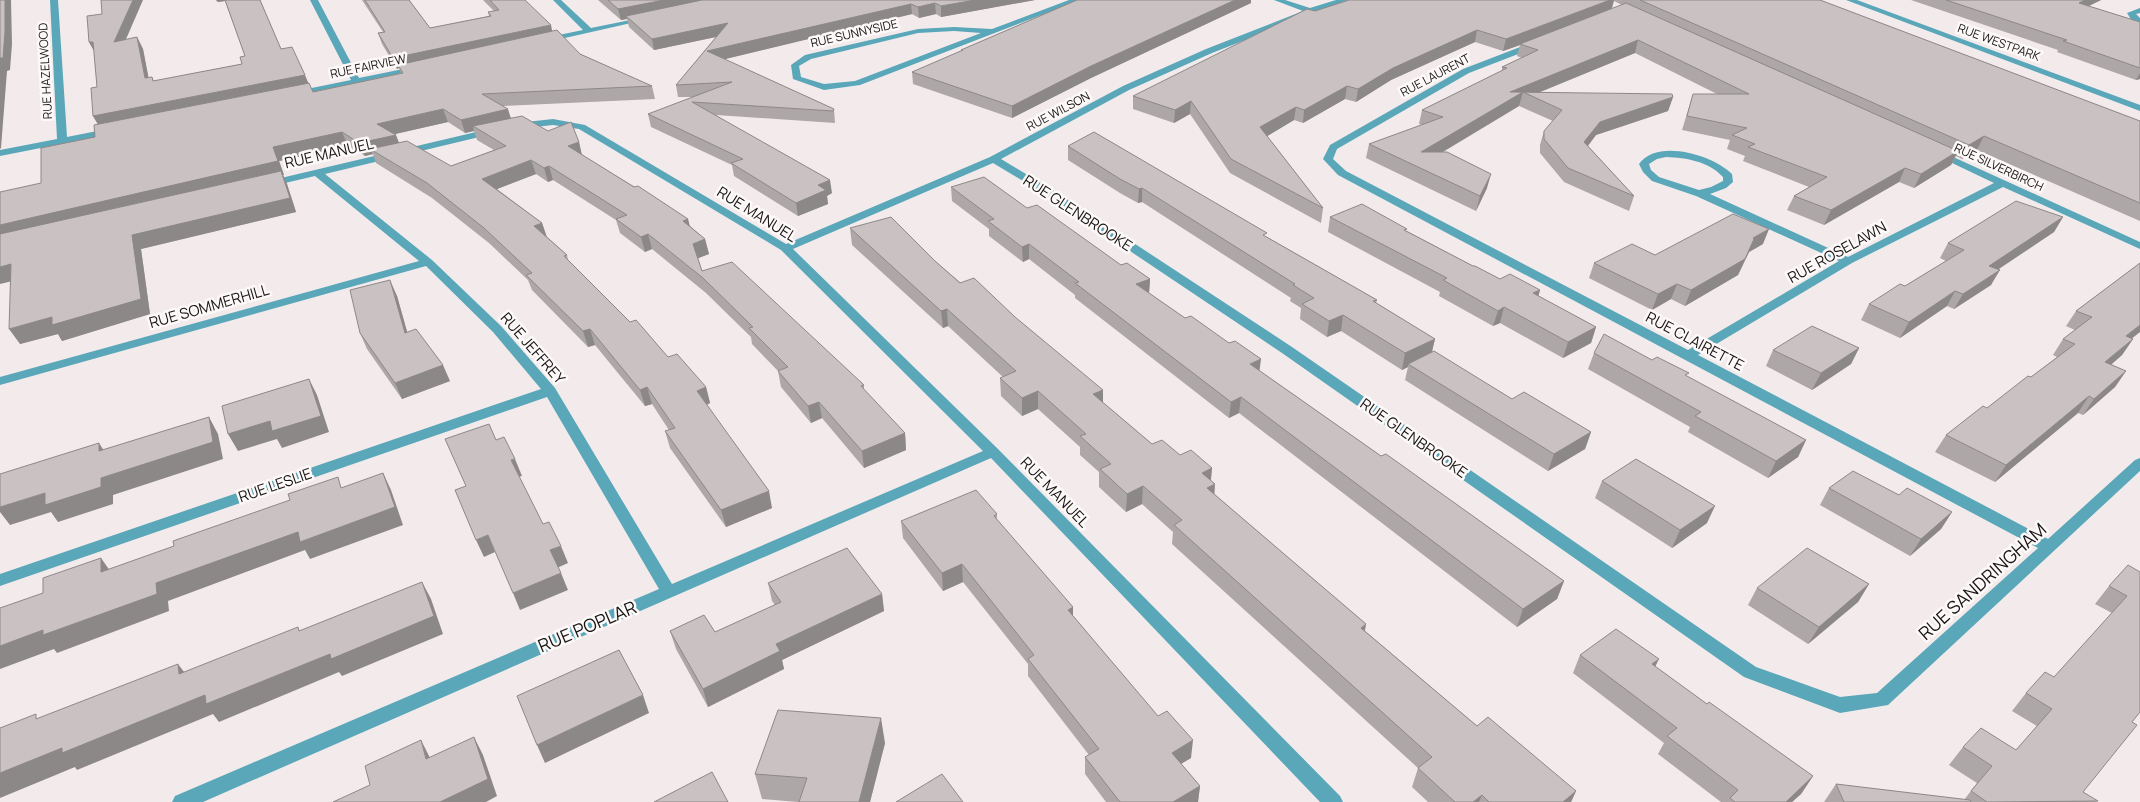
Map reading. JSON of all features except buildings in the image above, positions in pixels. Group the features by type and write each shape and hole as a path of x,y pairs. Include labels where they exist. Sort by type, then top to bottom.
{"street":[{"name":"RUE HAZELWOOD","path":"54,0 62,140"},
{"path":"314,0 357,82"},
{"path":"557,0 589,31"},
{"name":"RUE SUNNYSIDE","path":"989,31 954,29 918,31 808,57 794,65 797,79 824,86 857,82 1076,0"},
{"path":"1278,0 1310,11"},
{"name":"RUE WILSON","path":"785,248 994,159 1126,88 1208,51 1310,11 1344,0"},
{"name":"RUE WESTPARK","path":"1850,0 2140,108"},
{"path":"2140,10 2131,13 2135,19 2140,21"},
{"path":"541,41 656,17"},
{"name":"RUE LAURENT","path":"1328,159 1333,147 1466,71 1549,38"},
{"name":"RUE FAIRVIEW","path":"281,97 425,67"},
{"name":"RUE MANUEL","path":"260,186 516,126 553,122 582,127 785,248 993,452 1333,802"},
{"path":"0,153 119,129"},
{"name":"RUE SILVERBIRCH","path":"1931,150 2140,246"},
{"path":"1699,193 1723,186 1728,182 1728,176 1716,165 1698,158 1679,154 1655,156 1647,159 1644,164 1645,170 1651,176 1661,181 1699,193 1848,261"},
{"name":"RUE GLENBROOKE","path":"994,159 1052,194 1287,350 1750,672 1840,706"},
{"name":"RUE CLAIRETTE","path":"1328,159 1342,173 2050,547"},
{"name":"RUE JEFFREY","path":"317,172 428,262 497,330 550,391 668,591"},
{"name":"RUE ROSELAWN","path":"1689,355 1848,261 2003,183"},
{"name":"RUE SOMMERHILL","path":"0,381 428,262"},
{"name":"RUE LESLIE","path":"0,580 550,391"},
{"name":"RUE POPLAR","path":"182,802 993,452"},
{"name":"RUE SANDRINGHAM","path":"1840,706 1882,700 2140,463"}]}
